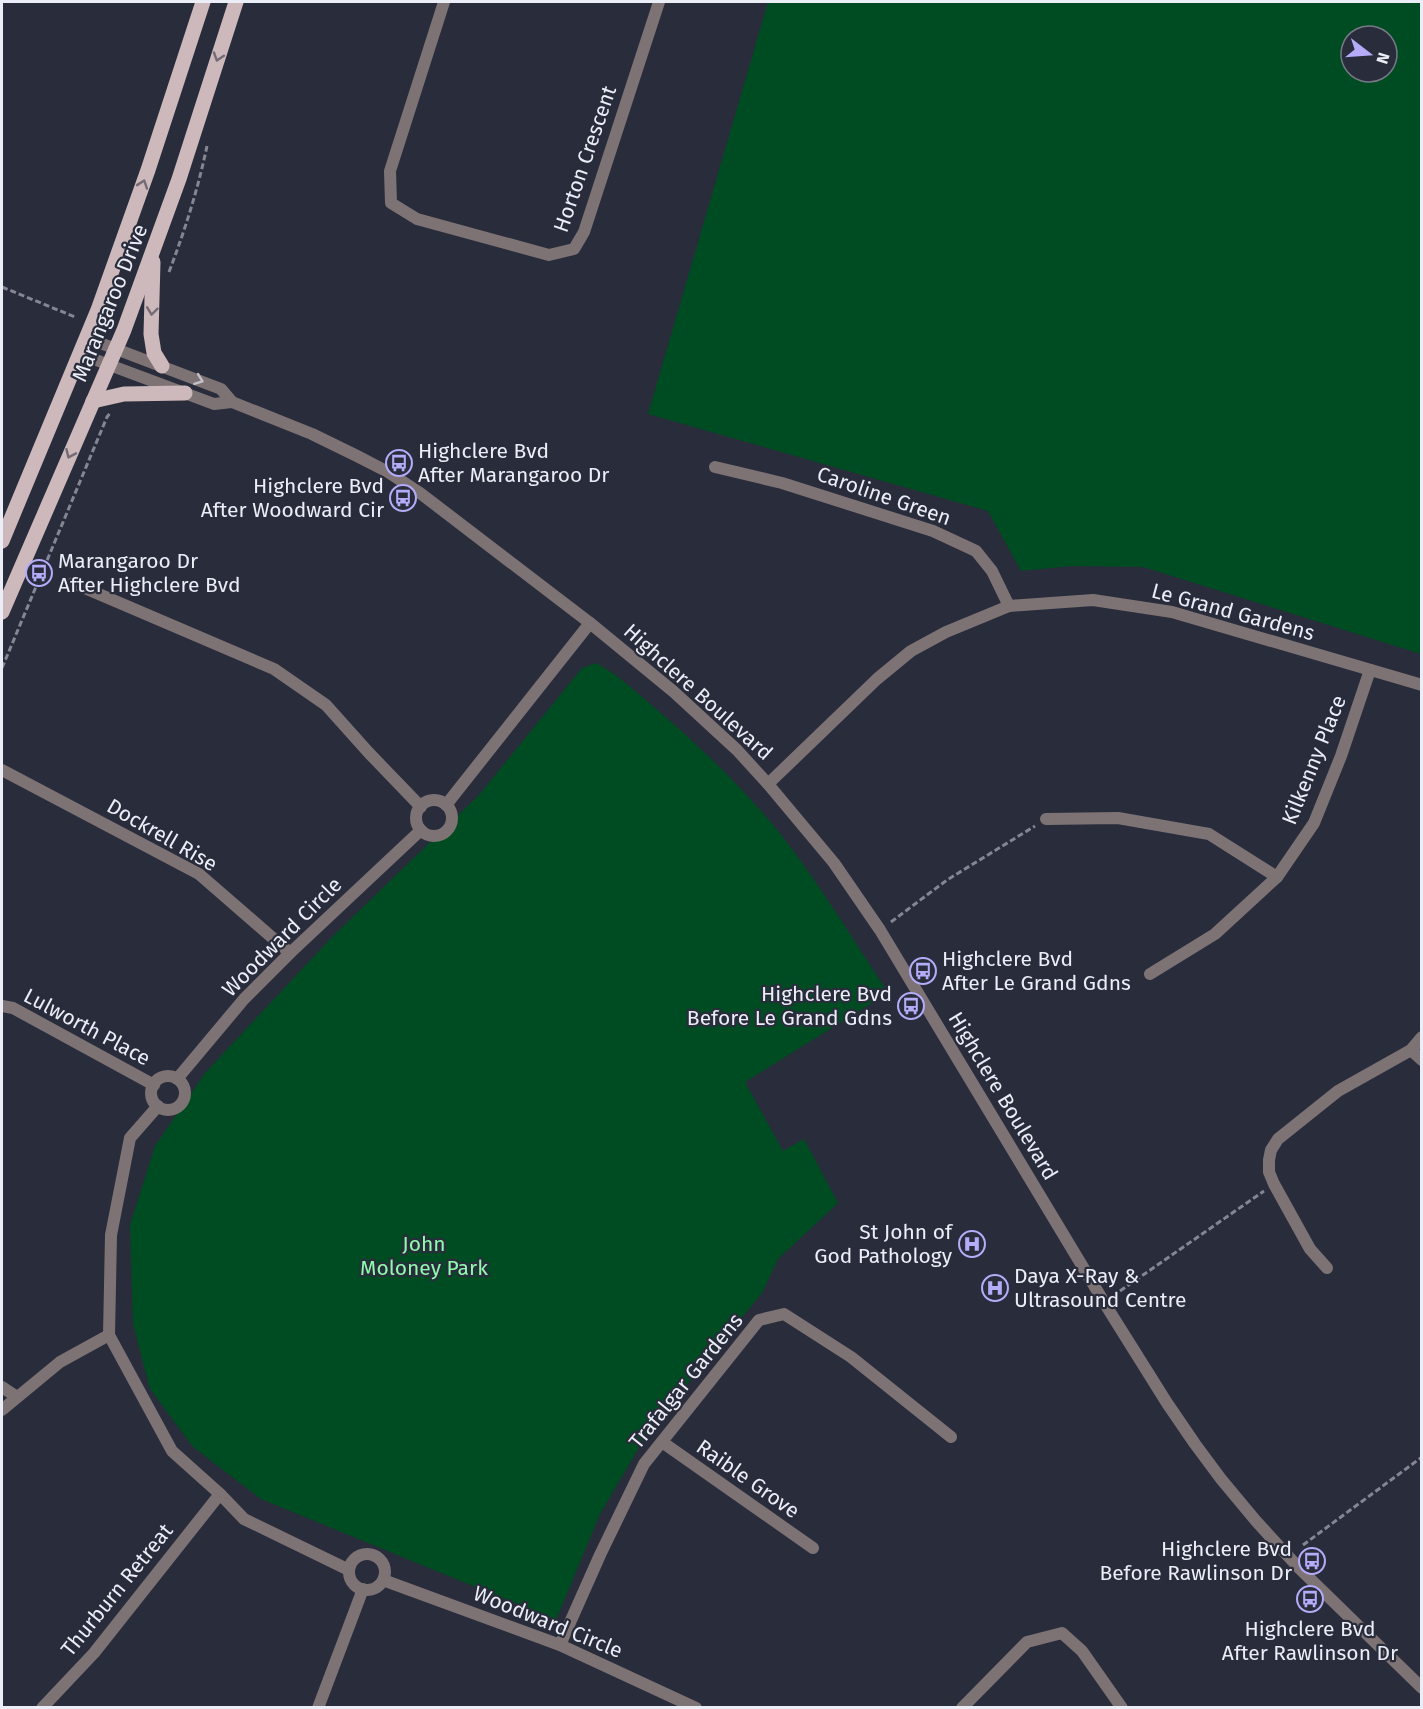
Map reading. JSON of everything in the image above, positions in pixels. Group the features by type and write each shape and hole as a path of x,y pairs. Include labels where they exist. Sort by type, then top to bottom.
{"main road":[{"name":"Marangaroo Drive","path":"2,541 87,338 148,170 203,2"},
{"name":"Marangaroo Drive","path":"2,612 109,366 153,253 236,2"},
{"path":"153,253 152,334 154,353 162,366"},
{"path":"93,401 124,394 185,393"}],"street":[{"name":"Horton Crescent","path":"444,2 390,171 391,203 417,219 549,255 574,249 584,232 659,2"},
{"name":"Highclere Boulevard","path":"87,338 221,389 232,402 312,434 388,472 420,493 590,623 709,723 768,784 834,863 880,930 1110,1312 1195,1444 1256,1521 1299,1568 1422,1688"},
{"name":"Highclere Boulevard","path":"80,354 214,404 232,402"},
{"name":"Caroline Green","path":"715,467 782,483 933,531 976,551 992,571 1009,606"},
{"path":"73,583 274,669 326,705 421,807"},
{"name":"Le Grand Gardens","path":"768,784 877,679 911,651 946,632 1009,606 1093,600 1172,612 1422,685"},
{"path":"446,805 590,623"},
{"name":"Kilkenny Place","path":"1150,974 1215,934 1277,877 1314,823 1341,756 1370,670"},
{"name":"Dockrell Rise","path":"2,770 199,874 290,953"},
{"path":"433,801 446,805 452,818 446,832 433,836 421,830 417,819 421,807 433,801"},
{"path":"1046,819 1118,818 1209,834 1277,877"},
{"name":"Woodward Circle","path":"177,1079 244,999 421,830"},
{"name":"Lulworth Place","path":"2,1006 13,1008 154,1085"},
{"path":"1327,1268 1310,1249 1274,1184 1269,1172 1271,1150 1278,1139 1338,1091 1411,1050 1422,1037"},
{"path":"1411,1050 1422,1060"},
{"path":"170,1076 177,1079 185,1090 181,1104 170,1110 164,1110 158,1106 152,1096 154,1085 164,1077 170,1076"},
{"path":"158,1106 130,1138 111,1235 109,1335 172,1451 244,1519 350,1570"},
{"name":"Trafalgar Gardens","path":"560,1645 644,1464 759,1320 784,1314 851,1357 951,1437"},
{"path":"2,1410 60,1362 109,1335"},
{"path":"2,1387 17,1397"},
{"name":"Raible Grove","path":"662,1442 813,1548"},
{"name":"Thurburn Retreat","path":"42,1707 94,1653 220,1494"},
{"path":"372,1554 382,1562 385,1574 380,1585 363,1589 353,1582 350,1570 351,1564 360,1556 372,1554"},
{"name":"Woodward Circle","path":"383,1580 560,1645 696,1707"},
{"path":"318,1707 363,1589"},
{"path":"962,1707 1027,1642 1062,1633 1082,1651 1122,1707"}],"path":[{"path":"2,287 75,317"},
{"path":"880,930 947,880 1046,819"},
{"path":"1120,1291 1274,1184"},
{"path":"1303,1545 1422,1457"}],"green space":[{"path":"768,2 1421,2 1421,654 1143,567 1072,566 1021,571 988,511 648,414"},
{"name":"John Moloney Park","path":"596,663 622,680 678,728 758,807 813,878 888,993 745,1082 783,1151 804,1139 838,1203 778,1259 762,1293 648,1432 600,1514 556,1620 261,1499 193,1447 150,1389 133,1324 130,1225 155,1146 205,1073 333,936 479,795 582,668"}],"place":[{"name":"Highclere Bvd After Marangaroo Dr","path":"399,463"},
{"name":"Highclere Bvd After Woodward Cir","path":"403,498"},
{"name":"Marangaroo Dr After Highclere Bvd","path":"39,573"},
{"name":"Highclere Bvd After Le Grand Gdns","path":"923,971"},
{"name":"Highclere Bvd Before Le Grand Gdns","path":"911,1006"},
{"name":"St John of God Pathology","path":"972,1244"},
{"name":"Daya X-Ray & Ultrasound Centre","path":"995,1288"},
{"name":"Highclere Bvd Before Rawlinson Dr","path":"1312,1561"},
{"name":"Highclere Bvd After Rawlinson Dr","path":"1310,1599"}]}
